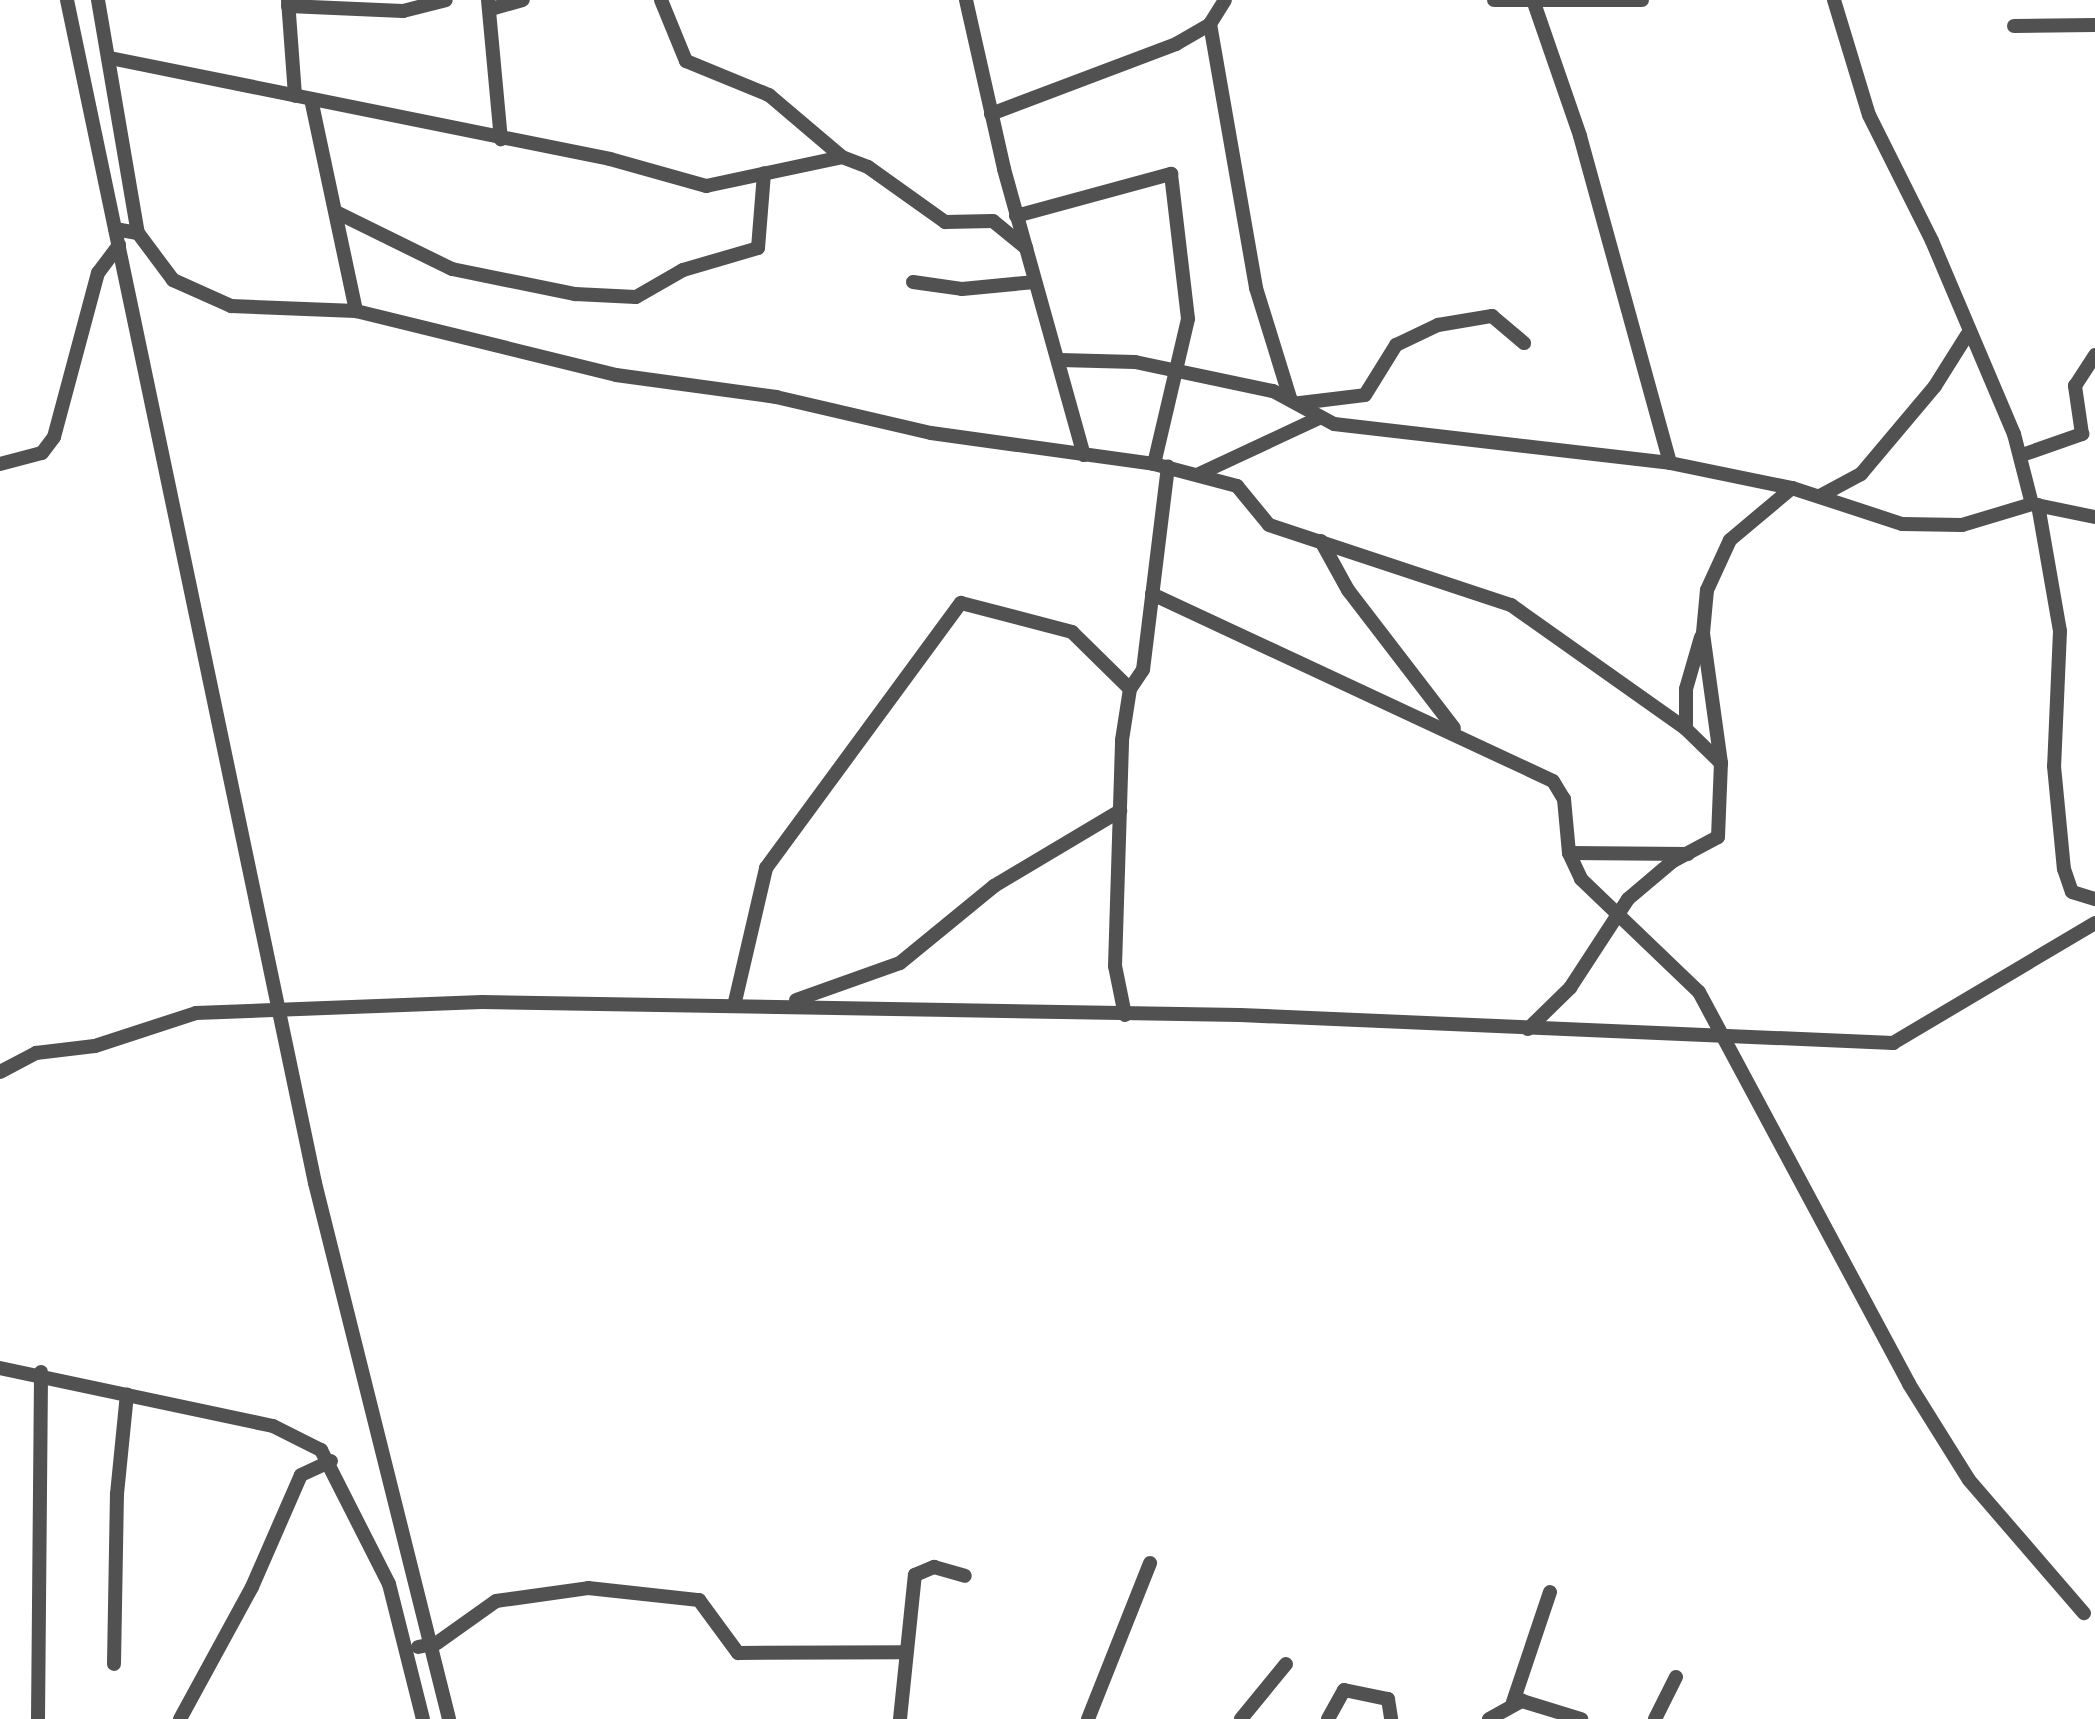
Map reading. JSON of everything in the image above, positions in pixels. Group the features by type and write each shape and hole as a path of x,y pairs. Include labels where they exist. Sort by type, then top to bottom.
{"street":[{"path":"67,0 308,1154 427,1646 449,1719"},
{"path":"98,0 138,233 164,274 216,302 356,312 616,374 1199,474 1240,488 1262,521 1498,598 1686,729 1721,762"},
{"path":"356,312 338,214 303,98 288,3 404,11 446,0"},
{"path":"501,139 489,4 523,0"},
{"path":"661,0 686,61 769,96 842,157 945,222 992,221 1026,248"},
{"path":"966,0 1016,216 1084,455"},
{"path":"991,114 1176,44 1210,24 1225,0"},
{"path":"1494,0 1642,0"},
{"path":"1834,0 1869,115 1932,241 1967,335 2022,455 2060,630 2054,766 2061,849 2072,892 2095,899"},
{"path":"1534,2 1580,136 1670,463"},
{"path":"1210,24 1254,276 1295,400 1319,418 1670,463 1792,488 1876,518 1932,526 1992,519 2035,505 2095,518"},
{"path":"2014,26 2095,25"},
{"path":"110,58 639,166 706,186 842,157"},
{"path":"338,214 452,270 575,294 636,297 683,270 758,248 764,174"},
{"path":"1016,216 1172,174 1188,319 1161,465 1143,670 1130,689 1120,811 1115,966 1124,1014"},
{"path":"116,229 138,233"},
{"path":"0,464 42,452 54,437 98,273 119,245"},
{"path":"913,282 962,289 1035,282"},
{"path":"1060,360 1135,362 1177,376 1295,400 1365,395 1396,345 1438,325 1492,316 1524,342"},
{"path":"1820,496 1861,474 1925,398 1967,335"},
{"path":"2022,455 2082,434 2075,386 2095,355"},
{"path":"1199,474 1319,418"},
{"path":"1528,1029 1570,988 1615,914 1720,832 1721,762 1703,633 1706,590 1722,551 1792,488"},
{"path":"1321,542 1421,690 1462,735"},
{"path":"1152,594 1462,735 1553,781 1564,800 1569,853 1595,898 1699,992 1908,1384 1969,1480 2084,1614"},
{"path":"734,1006 766,868 961,603 1072,632 1130,689"},
{"path":"1686,729 1686,689 1703,633"},
{"path":"1661,711 1686,689"},
{"path":"771,1006 900,963 994,886 1120,811"},
{"path":"1569,853 1688,854"},
{"path":"0,1072 36,1053 116,1041 187,1014 482,1002 1124,1014 1723,1040 1892,1043 2095,922"},
{"path":"0,1368 41,1372 273,1426 312,1442 330,1461 389,1584 423,1719"},
{"path":"38,1719 41,1372"},
{"path":"114,1664 117,1494 127,1394"},
{"path":"180,1719 252,1586 298,1480 330,1461"},
{"path":"1088,1719 1150,1563"},
{"path":"900,1719 915,1576 934,1567 965,1576"},
{"path":"407,1646 427,1646 496,1601 588,1588 699,1600 738,1654 905,1652"},
{"path":"1489,1719 1512,1702 1550,1592"},
{"path":"1241,1719 1286,1664"},
{"path":"1655,1719 1676,1677"},
{"path":"1328,1719 1344,1690 1388,1699 1391,1719"},
{"path":"1512,1702 1581,1719"}]}
